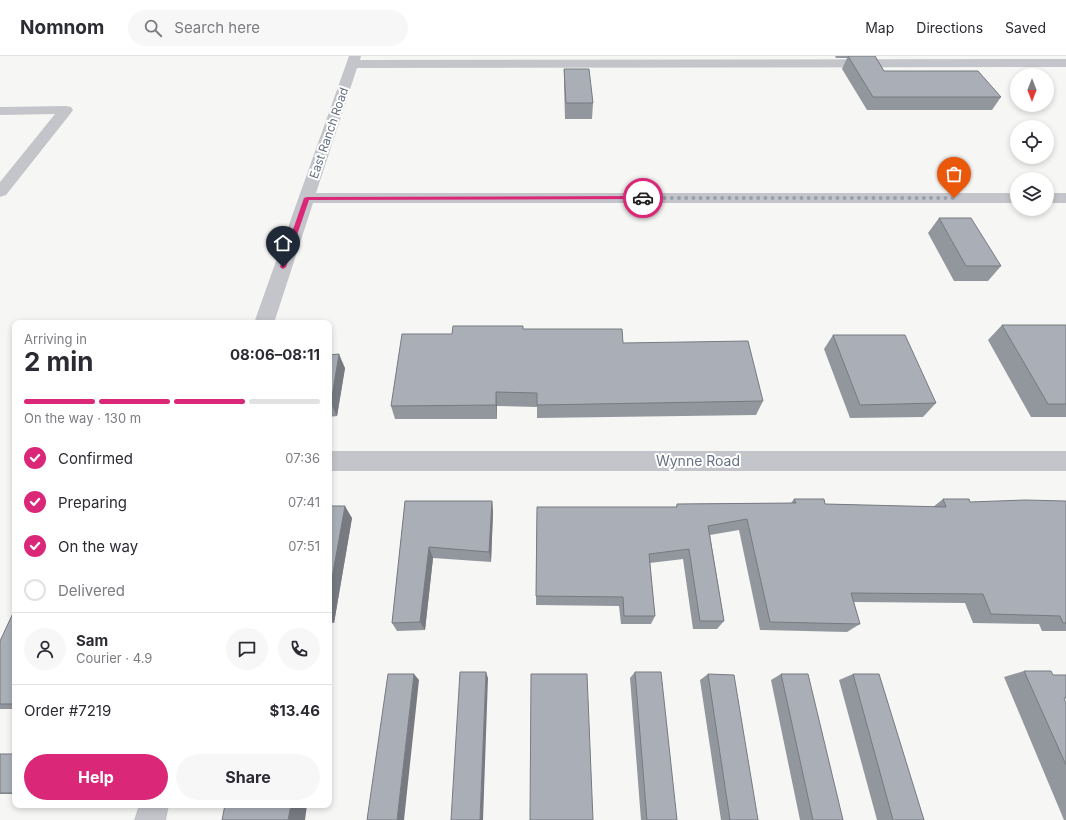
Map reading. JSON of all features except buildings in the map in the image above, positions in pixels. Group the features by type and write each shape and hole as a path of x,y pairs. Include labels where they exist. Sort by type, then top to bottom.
{"street":[{"path":"353,60 1066,63"},
{"name":"East Ranch Road","path":"265,320 353,60"},
{"path":"0,111 66,110 0,192"},
{"path":"307,198 1010,198"},
{"path":"1054,198 1066,198"},
{"name":"Wynne Road","path":"332,461 1066,461"},
{"path":"150,820 153,808"}],"way so far":[{"path":"643,198 954,198"}],"route":[{"path":"283,267 307,198 643,198"}]}
